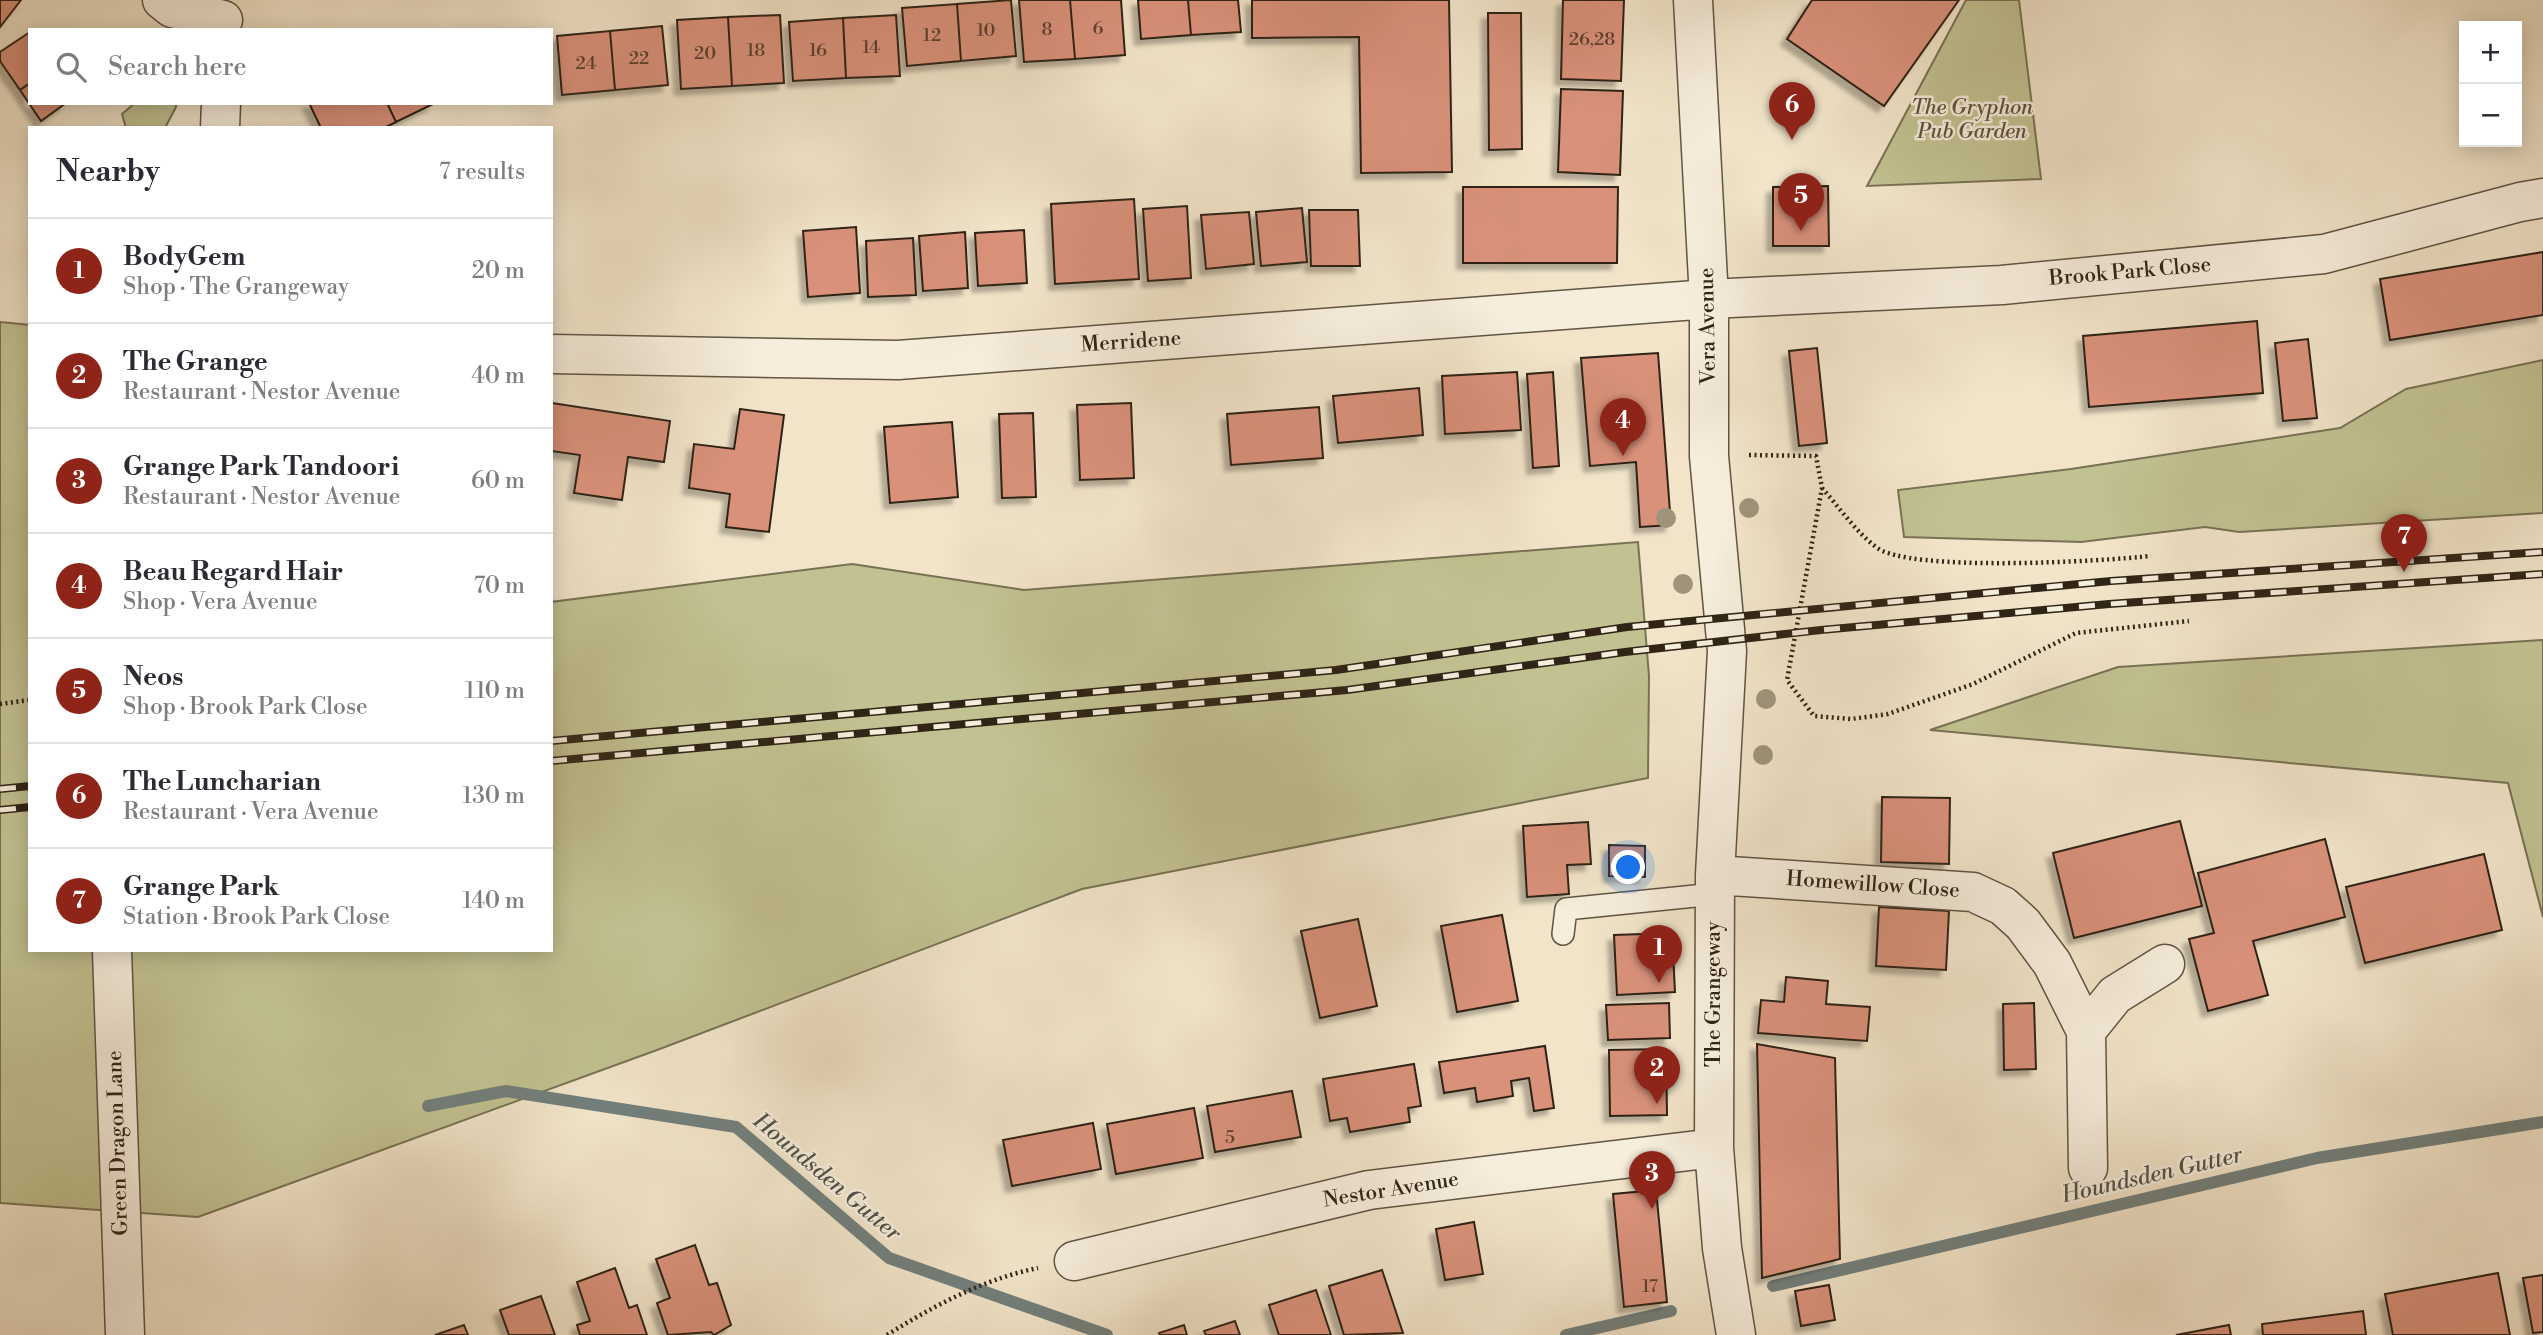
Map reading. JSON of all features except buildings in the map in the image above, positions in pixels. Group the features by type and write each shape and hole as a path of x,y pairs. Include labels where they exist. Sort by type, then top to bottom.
{"street":[{"path":"162,0 172,8 228,17"},
{"name":"Vera Avenue","path":"1693,0 1709,299 1709,456 1727,651"},
{"path":"220,126 221,105"},
{"name":"Brook Park Close","path":"1709,299 2002,285 2324,254 2543,198"},
{"name":"Merridene","path":"553,354 898,360 1709,299"},
{"name":"The Grangeway","path":"1727,651 1715,884 1714,1148 1722,1248 1736,1335"},
{"name":"Homewillow Close","path":"1715,884 1973,892 2003,906 2022,924 2052,963 2086,1031 2088,1168"},
{"name":"Green Dragon Lane","path":"112,952 125,1335"},
{"path":"2086,1031 2115,995 2165,964"},
{"name":"Nestor Avenue","path":"1074,1261 1369,1190 1714,1148"}],"lane":[{"path":"1563,934 1566,909 1715,884"}],"path":[{"path":"1709,456 1816,456 1822,488 1787,680 1814,716 1852,719 1888,715 1973,684 2076,633 2189,621"},
{"path":"1822,488 1877,548 1908,560 2088,563 2151,556"},
{"path":"0,704 28,700"},
{"path":"887,1335 919,1314 1007,1274"}],"green space":[{"name":"The Gryphon Pub Garden","path":"1966,0 2019,0 2041,179 1867,186"},
{"path":"133,105 176,105 166,126 125,126 122,114"},
{"path":"0,322 28,325 28,952 553,952 553,602 852,564 1024,590 1638,542 1649,676 1648,778 1082,889 657,1050 198,1217 0,1203"},
{"path":"2543,360 2543,513 2239,532 2205,527 2081,542 1904,537 1898,490 2071,469 2340,428 2406,389"},
{"path":"2543,640 2543,917 2508,783 1930,730 2118,667"}],"waterway":[{"name":"Houndsden Gutter","path":"428,1106 506,1091 736,1127 889,1258 1107,1335"},
{"name":"Houndsden Gutter","path":"1773,1286 2317,1158 2543,1122"},
{"name":"Houndsden Gutter","path":"1566,1335 1671,1311"}],"railway":[{"path":"553,741 1336,670 1627,627 2111,581 2543,552"},
{"path":"553,761 1347,690 1625,652 1821,630 2109,604 2543,574"},
{"path":"0,789 28,786"},
{"path":"0,810 28,807"}],"place":[{"name":"The Luncharian","path":"1792,140"},
{"name":"Neos","path":"1801,231"},
{"name":"Beau Regard Hair","path":"1623,456"},
{"name":"Grange Park","path":"2404,572"},
{"name":"BodyGem","path":"1659,983"},
{"name":"The Grange","path":"1657,1104"},
{"name":"Grange Park Tandoori","path":"1652,1209"}]}
